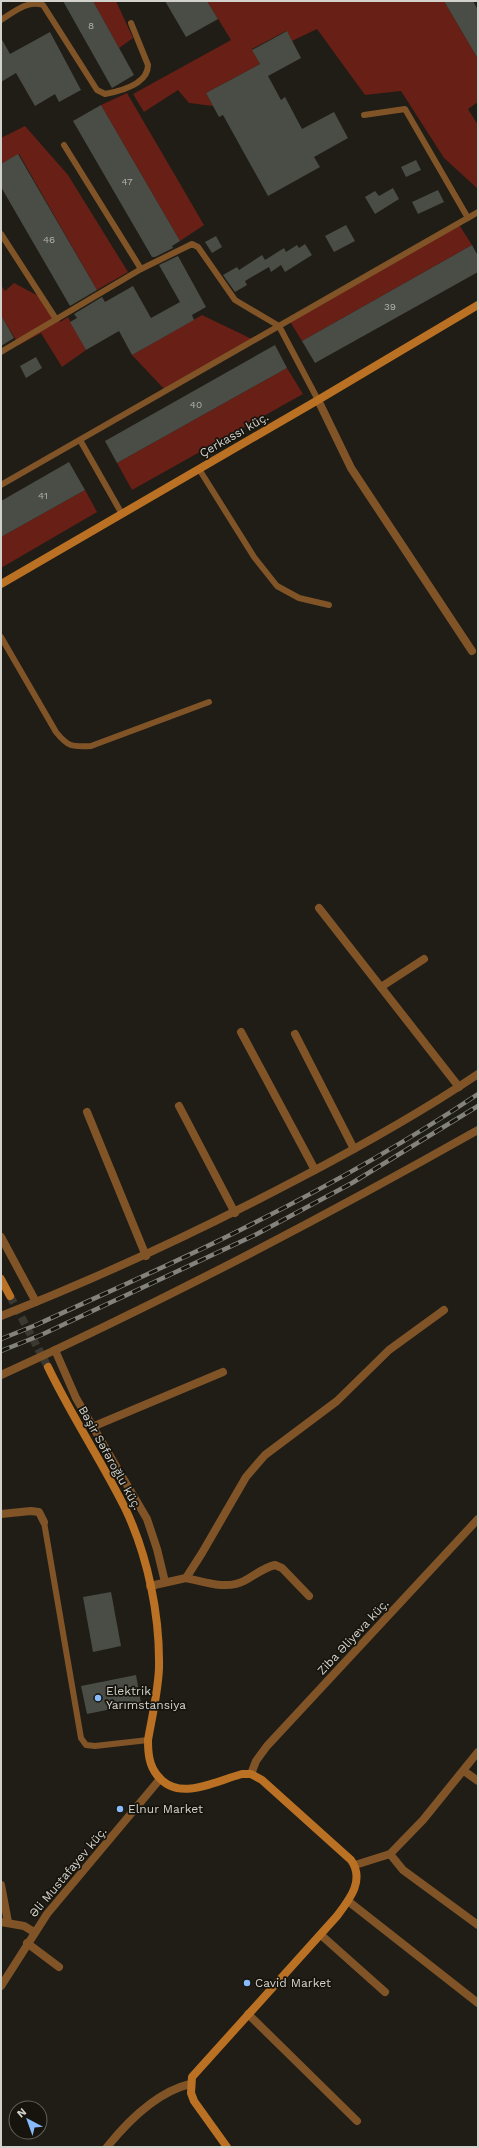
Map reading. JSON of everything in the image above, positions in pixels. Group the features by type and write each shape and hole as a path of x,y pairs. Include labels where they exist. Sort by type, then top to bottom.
{"street":[{"name":"Çerkassı küç.","path":"1,584 318,400 478,305"},
{"path":"318,400 352,468 472,651"},
{"path":"319,908 459,1087"},
{"path":"381,987 424,959"},
{"path":"241,1032 315,1170"},
{"path":"295,1034 354,1149"},
{"path":"1,1315 146,1256 235,1213 354,1149 459,1087 478,1074"},
{"path":"179,1106 235,1213"},
{"path":"87,1112 146,1256"},
{"path":"1,1375 259,1250 363,1195 478,1130"},
{"path":"1,1237 36,1302"},
{"path":"1,1279 10,1296"},
{"path":"186,1578 246,1477 265,1455 331,1406 389,1350 444,1310"},
{"path":"55,1350 76,1398 147,1519 157,1549 165,1582"},
{"name":"Bəşir Səfəroğlu küç.","path":"48,1367 66,1404 125,1509 138,1542 150,1586 159,1668 148,1740 149,1759 153,1769 160,1779 173,1789 185,1790 242,1774 251,1774"},
{"path":"92,1427 223,1372"},
{"path":"1,1514 31,1511 39,1512 44,1522"},
{"name":"Ziba Əliyeva küç.","path":"251,1774 256,1761 267,1746 478,1519"},
{"path":"150,1586 186,1578 222,1586 243,1581 265,1568 275,1565 282,1568 308,1596"},
{"path":"355,1866 390,1854 423,1820 478,1752"},
{"path":"464,1771 478,1781"},
{"path":"227,2147 194,2101 190,2084 198,2069 321,1935 348,1901 356,1882 355,1866 351,1860 262,1780 251,1774"},
{"name":"Əli Mustafayev küç.","path":"1,1986 34,1932 160,1779"},
{"path":"390,1854 403,1870 478,1925"},
{"path":"1,1884 5,1922 34,1932"},
{"path":"348,1901 478,2003"},
{"path":"321,1935 385,1992"},
{"path":"27,1943 59,1967"},
{"path":"248,2014 357,2121"},
{"path":"107,2147 155,2100 174,2088 190,2084"}],"lane":[{"path":"1,20 27,3 38,2 43,5 97,90 105,94 137,83 144,78 148,72 148,65 131,23"},
{"path":"364,115 405,109 468,218"},
{"path":"64,145 141,269"},
{"path":"1,485 478,212"},
{"path":"1,234 56,319"},
{"path":"1,352 141,269 192,244 198,247 235,300 279,326 318,400"},
{"path":"80,440 122,514"},
{"path":"199,469 254,557 277,586 299,598 328,605"},
{"path":"1,637 56,732 63,741 74,747 91,746 209,702"},
{"path":"44,1522 81,1738 86,1745 95,1746 148,1740"}],"shaded area":[{"path":"93,1 116,1 133,38 119,48"},
{"path":"207,1 444,1 478,59 478,102 468,109 478,125 478,189 444,158 401,91 365,95 317,29 292,41 286,31 252,49 260,64 206,93 213,106 189,103 178,90 144,112 133,94 231,40"},
{"path":"127,93 204,225 180,241 101,105"},
{"path":"25,126 68,175 128,272 97,290 19,154 1,164 1,138"},
{"path":"458,223 472,245 302,341 289,320"},
{"path":"14,283 46,300 60,322 68,317 86,350 62,367 41,333 19,345 1,315 1,285 5,291"},
{"path":"202,315 254,340 166,391 132,355"},
{"path":"287,368 303,394 132,490 117,463"},
{"path":"85,490 97,512 1,568 1,537"}],"building":[{"path":"63,1 93,1 134,75 112,88"},
{"path":"165,1 207,1 218,19 186,37"},
{"path":"444,1 473,1 478,10 478,59"},
{"path":"287,31 301,58 268,76 281,100 285,97 302,129 334,112 348,138 314,157 320,167 268,196 223,115 219,117 206,93 260,64 252,50"},
{"path":"50,32 81,90 59,102 55,94 35,106 16,73 1,82 1,38 10,54"},
{"path":"101,105 180,241 172,246 173,248 155,257 152,257 73,121"},
{"path":"18,154 97,290 70,306 1,187 1,164"},
{"path":"416,160 421,170 406,177 401,167"},
{"path":"393,188 399,199 375,214 365,197 375,191 379,196"},
{"path":"438,190 444,202 418,214 412,202"},
{"path":"346,225 355,241 334,252 325,236"},
{"path":"216,236 222,247 212,253 205,242"},
{"path":"305,244 312,255 285,272 281,265 271,272 269,267 245,281 247,285 235,292 223,275 237,267 239,270 262,255 265,260 284,248 286,252 297,245 299,248"},
{"path":"472,245 478,256 478,272 315,363 302,341"},
{"path":"178,256 206,307 192,315 194,320 132,355 119,331 86,350 70,322 77,318 74,314 102,297 105,302 133,286 151,318 180,302 159,265"},
{"path":"1,315 14,338 1,346"},
{"path":"275,345 287,368 117,463 105,441"},
{"path":"36,357 42,368 26,378 20,366"},
{"path":"69,462 85,490 1,537 1,501"},
{"path":"111,1592 121,1646 93,1652 83,1597"},
{"path":"136,1675 141,1703 87,1714 81,1686"}],"tunnel":[{"path":"10,1296 48,1367"}],"railway":[{"path":"1,1339 36,1325 170,1264 279,1210 394,1147 478,1094"},
{"path":"1,1351 41,1335 255,1235 352,1183 478,1106"}],"place":[{"name":"Elektrik Yarımstansiya","path":"98,1698"},
{"name":"Elnur Market","path":"120,1809"},
{"name":"Cavid Market","path":"247,1983"}]}
